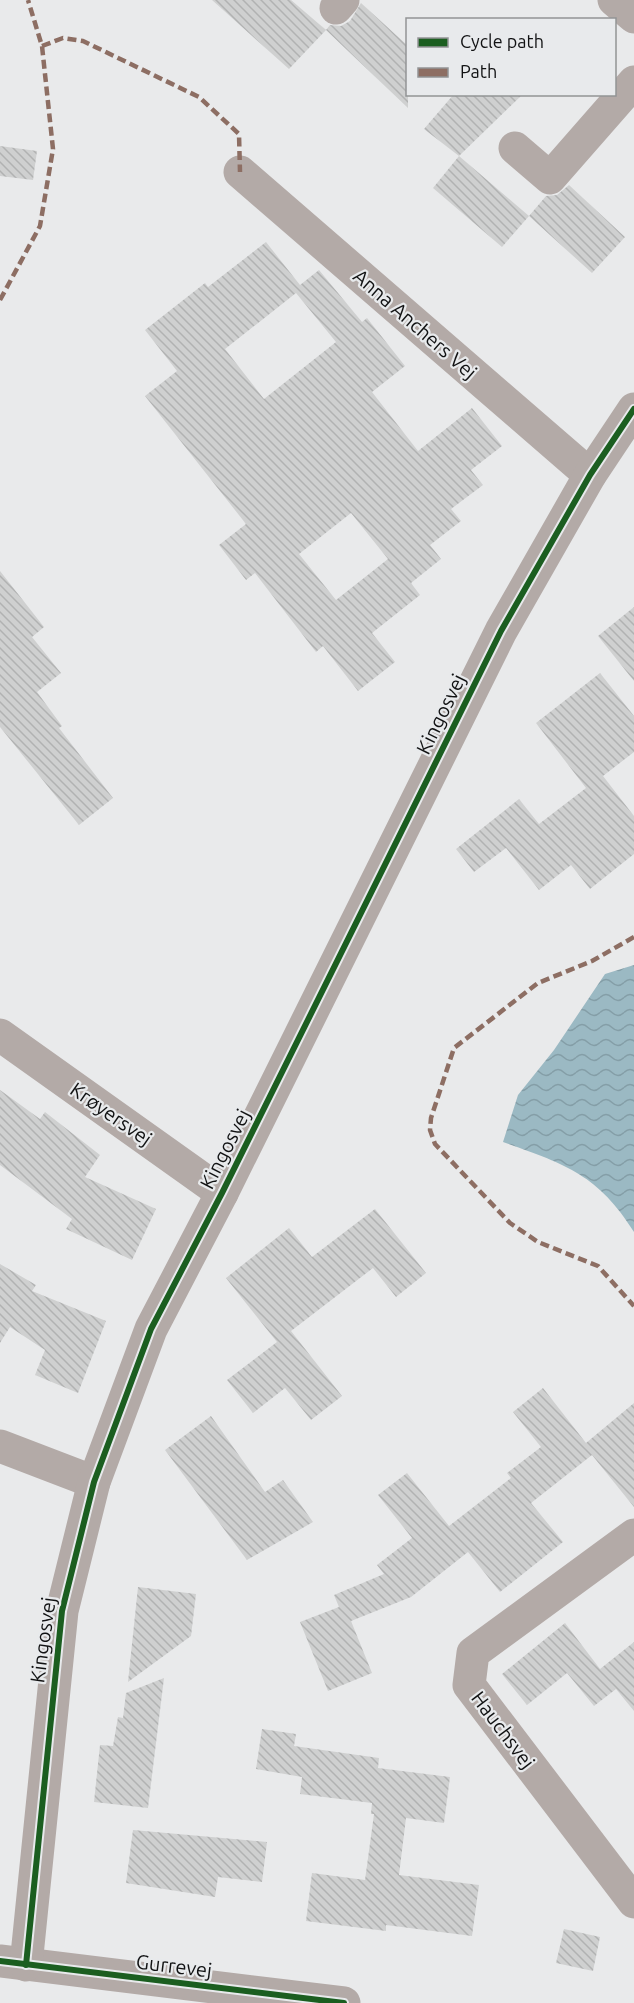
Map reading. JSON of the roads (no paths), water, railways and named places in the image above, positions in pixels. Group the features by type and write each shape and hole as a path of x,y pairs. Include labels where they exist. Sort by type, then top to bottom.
{"street":[{"path":"614,0 634,17"},
{"path":"515,148 550,178 634,82"},
{"name":"Anna Anchers Vej","path":"240,172 590,476"},
{"name":"Kingosvej","path":"13,1963 62,1611 94,1482 151,1329 222,1193 501,631 590,476 634,409"},
{"name":"Krøyersvej","path":"0,1035 222,1193"},
{"path":"0,1446 94,1482"},
{"name":"Hauchsvej","path":"634,1535 473,1653 470,1685 634,1902"},
{"name":"Gurrevej","path":"13,1963 344,2003"}],"water":[{"path":"634,965 634,1232 621,1212 593,1184 562,1165 503,1142 518,1095 554,1050 605,974"}]}
